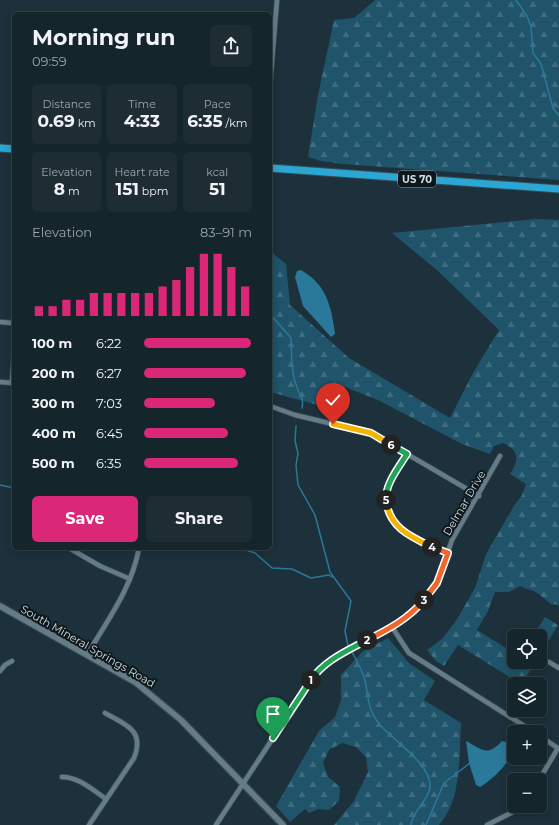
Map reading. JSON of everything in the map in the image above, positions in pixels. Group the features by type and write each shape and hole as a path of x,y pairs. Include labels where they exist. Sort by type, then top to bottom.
{"highway":[{"path":"0,148 12,150"},
{"name":"US 70","path":"272,168 559,190"}],"street":[{"path":"272,61 277,0"},
{"path":"0,322 12,323"},
{"path":"0,382 12,383"},
{"path":"272,407 296,415 371,433 479,496"},
{"path":"407,454 389,483 386,494 388,512 393,523 404,531 419,541 448,553"},
{"name":"Delmar Drive","path":"216,825 245,784 317,671 336,656 392,627 414,612 427,597 437,583 452,540 479,496 500,456"},
{"path":"72,550 100,566 130,579"},
{"path":"87,655 130,579 137,550"},
{"name":"South Mineral Springs Road","path":"0,606 135,682 157,699 181,720 245,784 283,825"},
{"path":"392,627 408,653 523,725"},
{"path":"0,672 4,665 12,661"},
{"path":"549,662 559,668"},
{"path":"89,825 134,758 138,747 137,738 132,730 105,713"},
{"path":"543,773 559,748 547,740"},
{"path":"62,777 70,777 77,780 106,799"},
{"path":"487,825 511,813"}],"green space":[{"path":"375,0 559,0 559,180 343,164 321,161 308,157 318,95 334,20 354,18"},
{"path":"536,219 559,220 559,605 551,604 536,592 520,586 509,592 495,592 488,611 477,630 507,649 507,669 531,669 526,677 510,677 458,645 444,666 436,661 427,650 442,639 456,621 475,588 486,554 522,495 526,484 510,474 516,460 513,449 503,443 494,446 490,454 462,444 378,400 345,387 329,408 272,393 272,253 286,264 290,305 349,358 450,418 473,373 499,330 438,271 392,233"},
{"path":"545,617 558,625 547,643 547,629 537,629"},
{"path":"388,638 409,663 435,681 424,700 461,723 456,790 446,815 439,825 334,825 354,801 368,772 366,757 356,747 342,743 329,750 323,763 328,777 340,787 339,801 329,810 318,809 309,813 305,809 290,822 276,806 319,731 335,717 341,700 341,675 363,651"}],"shaded area":[{"path":"301,270 317,282 326,297 332,314 335,334 331,337 303,306 295,277 297,271"},
{"path":"466,741 485,750 492,749 502,741 507,742 507,762 502,769 480,787 476,785 469,763"}],"waterway":[{"path":"516,0 527,16 531,27 533,53 541,64 553,108 559,116"},
{"path":"272,316 291,338 295,383 302,401 302,408"},
{"path":"296,426 295,441 298,453 296,465 298,485 315,515 330,572 351,601 345,631 348,646"},
{"path":"0,485 12,488"},
{"path":"246,550 255,553 272,568 292,569 311,578 329,575 332,577"},
{"path":"352,652 364,676 369,704 376,720 419,762 429,779 429,792 412,820 411,825"},
{"path":"426,825 444,783 470,763"}],"route":[{"path":"273,738 317,671 336,656 392,627 414,612 437,583 448,553 419,541 404,531 393,523 388,512 386,494 389,483 407,454 371,433 333,424"}]}
